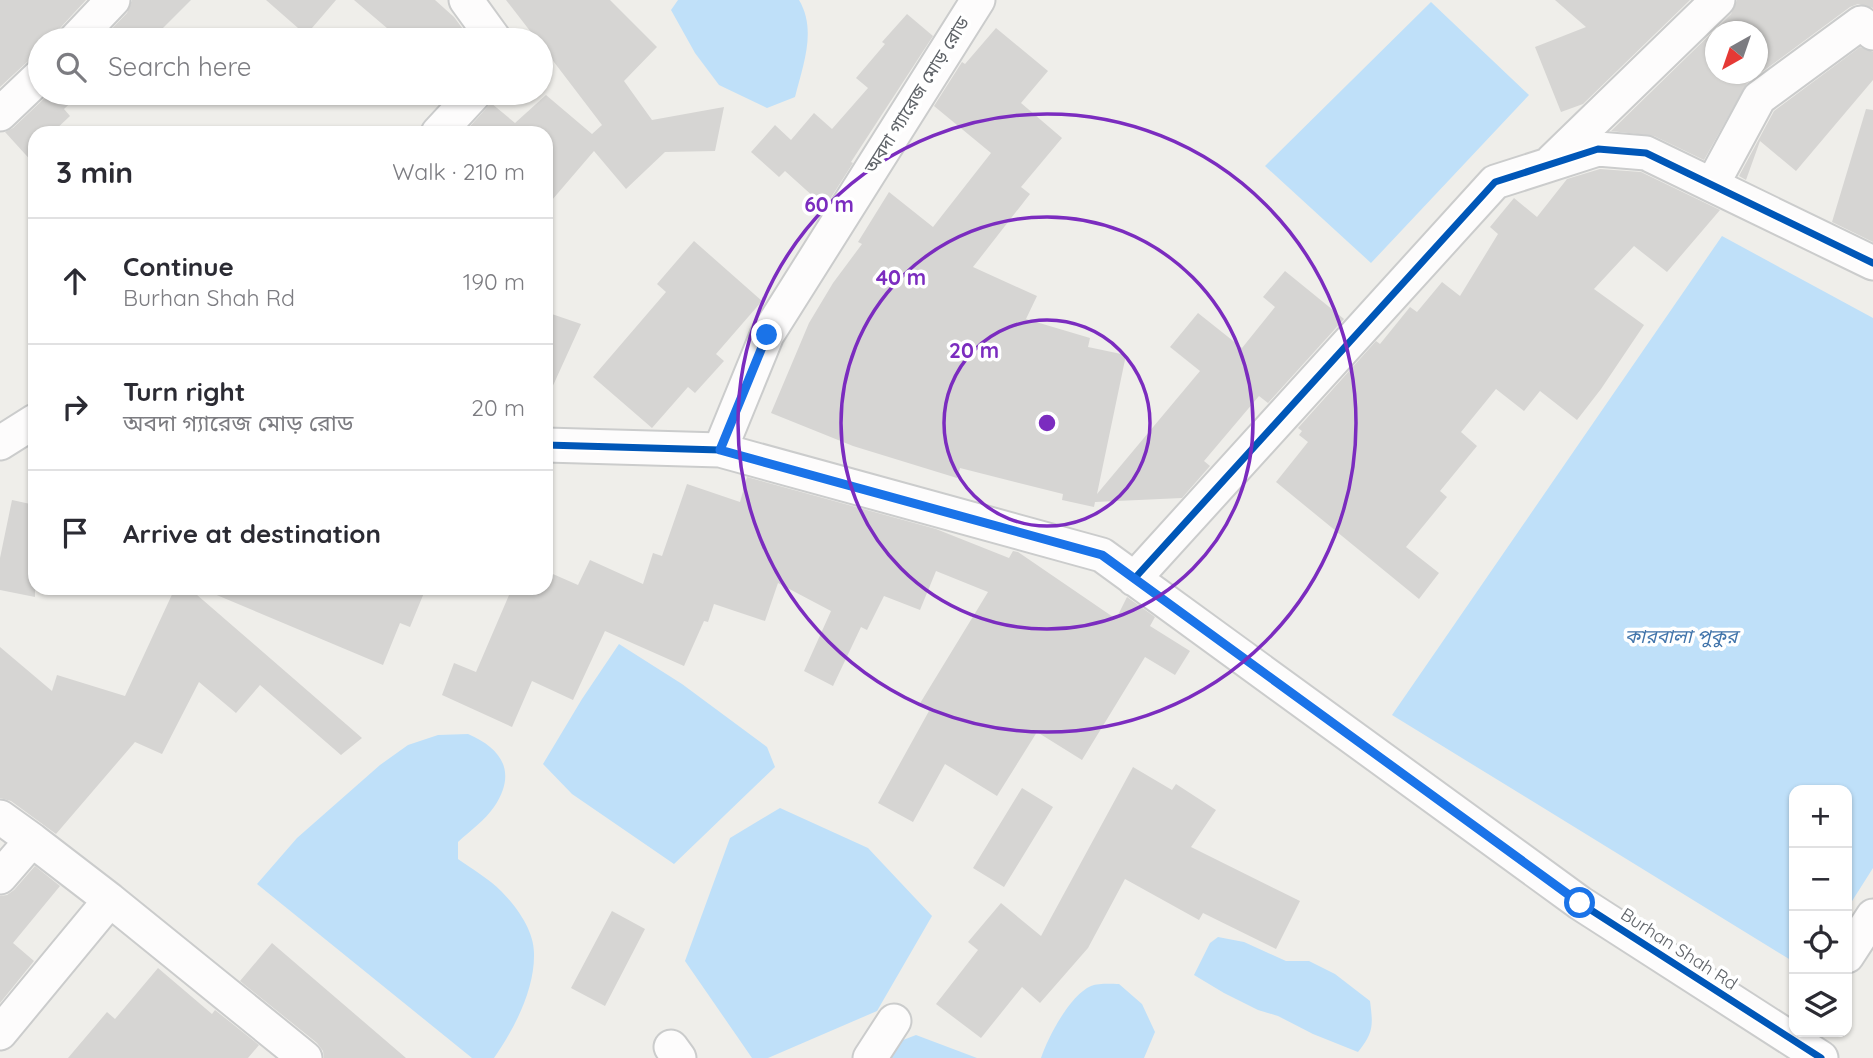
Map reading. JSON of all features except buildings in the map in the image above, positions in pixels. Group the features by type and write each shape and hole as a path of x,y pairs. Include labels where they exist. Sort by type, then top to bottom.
{"street":[{"path":"86,28 113,0"},
{"path":"466,0 486,28"},
{"name":"অবদা গ্যারেজ মোড় রোড","path":"720,450 767,335 978,0"},
{"path":"1548,166 1718,0"},
{"path":"1712,185 1759,98 1861,23 1873,33"},
{"path":"0,114 28,87"},
{"path":"444,126 464,105"},
{"path":"1134,579 1495,182 1598,149 1646,153 1873,263"},
{"path":"0,444 28,426"},
{"path":"0,444 28,442"},
{"name":"Burhan Shah Rd","path":"553,445 720,450 1102,555 1580,903 1787,1043 1821,1058"},
{"path":"0,817 110,900 305,1058"},
{"path":"0,877 32,840"},
{"path":"0,1033 110,900"},
{"path":"1852,948 1873,916"},
{"path":"870,1058 894,1021"}],"water":[{"path":"678,0 799,0 804,11 808,35 805,60 795,97 767,108 719,85 695,53 671,10"},
{"path":"1431,2 1529,95 1371,263 1265,166"},
{"name":"কারবালা পুকুর","path":"1722,236 1873,318 1873,868 1852,901 1852,785 1789,785 1789,959 1392,715"},
{"path":"619,644 682,684 767,747 775,767 674,864 572,794 543,764"},
{"path":"468,734 498,755 503,763 505,783 494,807 458,842 458,859 491,882 512,904 528,927 534,953 527,995 509,1035 494,1058 472,1058 257,884 297,838 380,765 408,745 438,735"},
{"path":"780,808 868,848 932,916 877,1011 768,1058 752,1058 685,961 730,838"},
{"path":"1218,937 1244,942 1286,961 1309,961 1335,974 1370,1001 1371,1028 1358,1052 1278,1016 1258,1010 1194,975 1210,943"},
{"path":"1119,984 1142,1004 1155,1032 1144,1058 1041,1058 1054,1028 1075,998 1091,986"},
{"path":"916,1035 977,1058 879,1058 885,1047"}],"cycle path":[{"path":"1134,579 1495,182 1598,149 1646,153 1873,263"},
{"path":"553,445 720,450 1102,555 1580,903 1821,1058"}],"route":[{"path":"767,335 720,450 1102,555 1580,903"}]}
